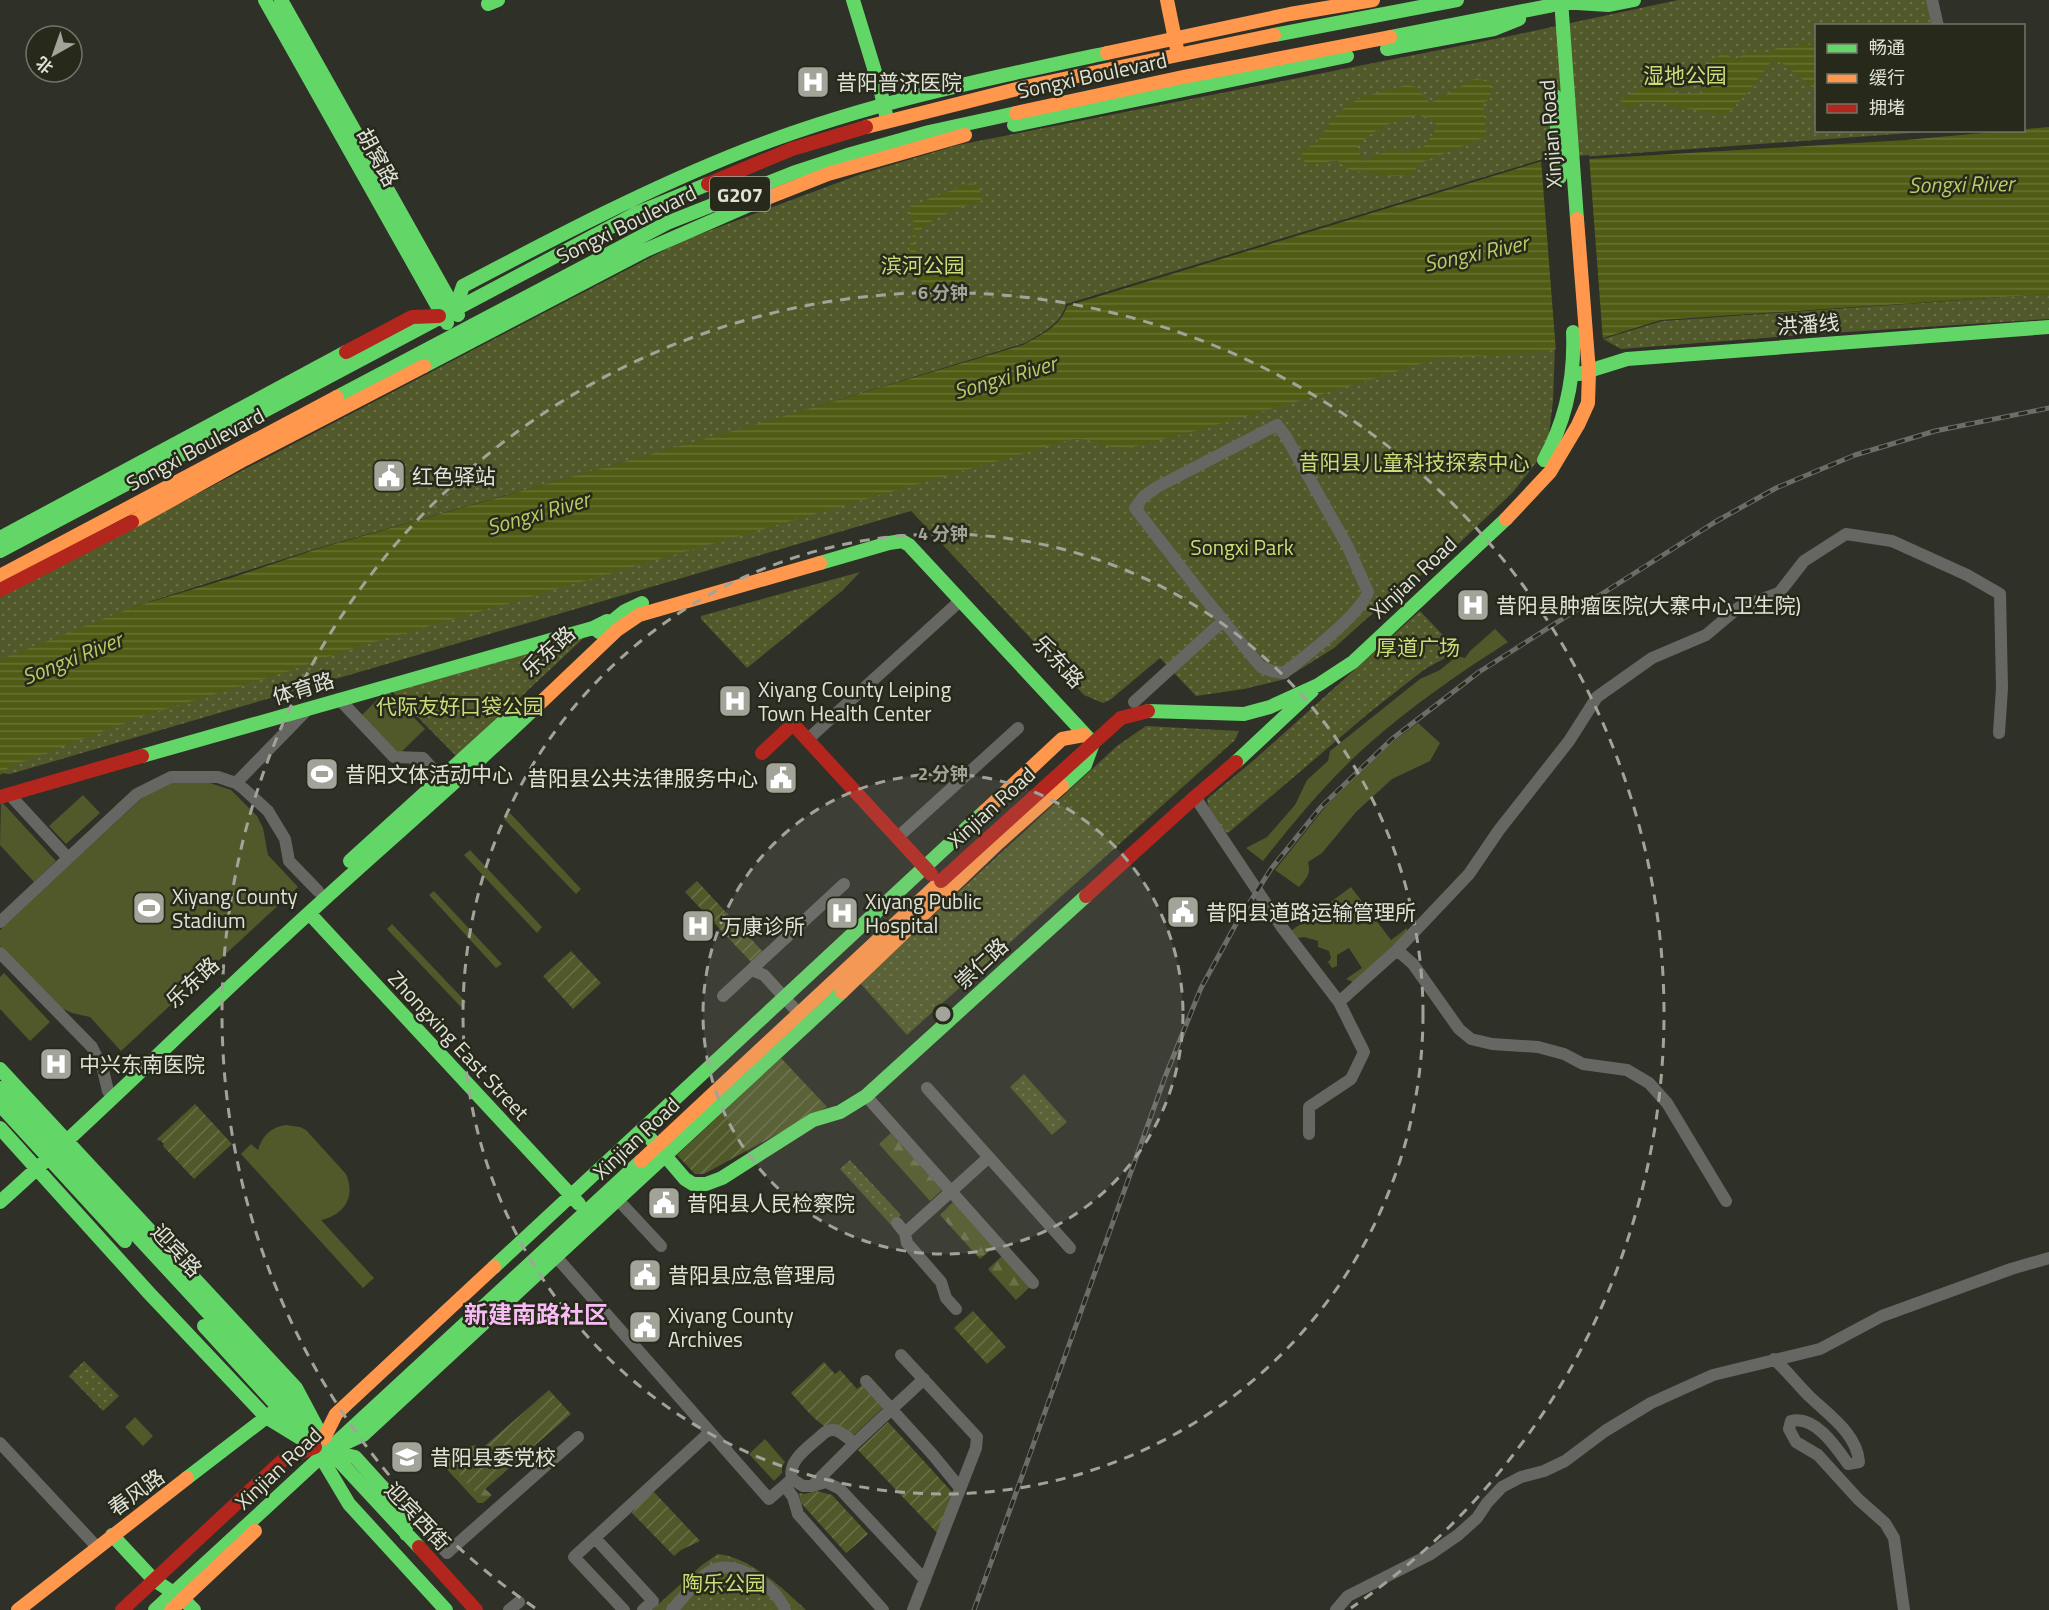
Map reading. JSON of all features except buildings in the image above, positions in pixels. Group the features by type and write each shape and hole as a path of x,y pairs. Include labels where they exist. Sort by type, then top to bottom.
{"main road":[{"name":"胡窝路","path":"265,0 449,313"},
{"name":"胡窝路","path":"281,0 460,333"},
{"path":"853,0 884,104 892,142"},
{"path":"1167,0 1183,77"},
{"path":"0,538 412,317 449,313 463,286 575,227 748,149 915,94 1290,14 1373,0"},
{"name":"Songxi Boulevard","path":"0,551 647,208 792,149 887,121 1013,90 1178,54 1457,0"},
{"path":"0,591 125,526 243,454 646,250 748,205 828,174 960,136 1369,52 1494,29 1558,2 1609,5 1634,0"},
{"name":"Songxi Boulevard","path":"0,576 243,454 460,333 667,223 793,173 929,132 1183,77 1558,2"},
{"name":"Xinjian Road","path":"139,1610 169,1590 322,1448 575,1200 657,1147 811,1005 1092,736 1112,710 1134,702 1244,703 1353,662 1520,506 1550,472 1588,404 1589,372 1580,351 1563,130 1558,2"},
{"name":"洪潘线","path":"1572,375 1589,372 1627,359 2049,327"},
{"name":"Xinjian Road","path":"322,1448 550,1254 611,1198 789,1003 928,871 1092,736 1129,714 1143,711 1244,714 1270,708 1344,652 1511,501 1541,465 1560,426 1580,351"},
{"name":"乐东路","path":"54,1146 108,1091 318,891 617,615 633,606 888,533 902,531 917,538 1092,736"},
{"name":"乐东路","path":"0,1188 54,1146 166,1046 309,913 494,747 617,630 639,615 902,541 909,545 1092,736"},
{"name":"体育路","path":"4,796 593,628 617,615"},
{"name":"崇仁路","path":"657,1147 689,1183 701,1186 722,1178 813,1120 840,1112 866,1096 1195,796 1252,750 1315,676"},
{"path":"762,753 793,724 928,871"},
{"name":"Zhongxing East Street","path":"309,913 575,1200"},
{"path":"322,1448 336,1414 575,1200 789,1003"},
{"path":"0,1069 54,1146 173,1275 296,1388 305,1403 322,1448 349,1504 446,1610"},
{"name":"迎宾路","path":"0,1088 173,1275 322,1448"},
{"name":"迎宾路","path":"0,1105 54,1146"},
{"path":"0,1128 149,1293 266,1417 322,1448 355,1457 405,1512 406,1534"},
{"name":"乐东路","path":"0,1202 32,1164"},
{"path":"149,1293 173,1275"},
{"path":"281,1401 305,1403 336,1414"},
{"name":"春风路","path":"18,1610 266,1417 281,1401"},
{"path":"122,1610 169,1590 284,1459 322,1448"},
{"name":"迎宾西街","path":"322,1448 363,1488 476,1610"},
{"name":"迎宾西街","path":"322,1448 463,1610"},
{"path":"363,1488 374,1478"},
{"path":"112,1535 169,1590 194,1610"},
{"path":"169,1590 171,1610"},
{"name":"Xinjian Road","path":"155,1610 169,1590"}],"street":[{"path":"1932,0 1938,24"},
{"path":"1277,425 1286,435 1342,538 1368,592 1356,610 1326,639 1284,673 1261,667 1223,621 1135,508 1143,497 1157,487 1277,425"},
{"path":"1339,1002 1397,950 1469,874 1499,830 1569,741 1597,697 1652,657 1706,635 1738,608 1779,593 1804,561 1846,534 1892,541 2000,594 2002,688 1999,733"},
{"path":"807,740 961,600"},
{"path":"1134,702 1223,621"},
{"path":"339,699 394,757 423,759 441,778"},
{"path":"236,783 308,709"},
{"path":"898,837 1018,728"},
{"path":"0,922 137,794 171,777 218,777 236,783 268,811 285,839 289,861 318,891"},
{"path":"4,796 68,858"},
{"path":"1195,796 1281,926 1339,1002 1364,1052 1351,1079 1309,1107 1309,1134"},
{"path":"723,996 844,884"},
{"path":"1397,950 1413,964 1459,1029 1471,1039 1492,1044 1538,1047 1564,1054 1583,1064 1627,1070 1649,1083 1667,1103 1726,1201"},
{"path":"0,953 92,1047 103,1070 108,1091"},
{"path":"751,970 764,975 789,1003"},
{"path":"927,1088 1070,1248"},
{"path":"866,1096 1033,1283"},
{"path":"956,1309 946,1298 941,1282 907,1243 901,1228 952,1191 989,1157"},
{"path":"611,1198 620,1202 661,1246"},
{"path":"550,1254 655,1375 710,1432 769,1499 789,1482"},
{"path":"1336,1610 1348,1596 1429,1555 1458,1535 1477,1518 1502,1487 1521,1477 1544,1471 1565,1461 1605,1431 1651,1403 1713,1375 1820,1349 1882,1316 2049,1258"},
{"path":"901,1354 977,1437 976,1448 913,1610"},
{"path":"1774,1359 1834,1419 1855,1446 1859,1454 1859,1462 1848,1464 1832,1443 1814,1426 1799,1419 1791,1421 1789,1429 1796,1442 1818,1455 1858,1499 1885,1523 1894,1538 1904,1610"},
{"path":"812,1485 924,1379"},
{"path":"866,1381 960,1488"},
{"path":"855,1443 838,1431 829,1430 794,1461 789,1482 798,1514 883,1610"},
{"path":"624,1610 574,1557 710,1432"},
{"path":"405,1512 415,1517 447,1553 578,1437"},
{"path":"0,1443 97,1547"},
{"path":"789,1482 803,1486 826,1482 840,1489 925,1580"},
{"path":"594,1538 653,1601 643,1610"},
{"path":"672,1610 706,1574 714,1569 728,1568 746,1572 771,1589 782,1601 785,1610"}],"green space":[{"name":"滨河公园","path":"1678,0 1936,0 1942,24 1815,24 1815,132 1924,132 1540,160 1066,304 1055,322 1044,332 1025,343 766,422 315,549 133,607 0,663 0,597 682,241 861,174 958,145 1510,36"},
{"path":"2049,294 2049,319 1621,349 1603,339 1662,321"},
{"name":"Songxi Park","path":"1555,346 1549,434 1536,463 1513,492 1453,549 1373,613 1334,648 1285,679 1244,689 1196,696 1160,658 1110,700 1103,703 1084,695 911,511 10,774 0,773 10,763 137,713 902,476 1369,365"},
{"path":"860,572 843,590 747,668 701,619 701,616"},
{"name":"厚道广场","path":"1420,611 1458,651 1425,669 1370,712 1228,833 1224,830 1214,818 1207,799 1254,760"},
{"path":"1495,629 1508,642 1438,689 1371,742 1314,799 1263,861 1246,848 1267,837 1295,805 1307,780 1328,761 1330,751 1420,679 1440,670 1457,656 1465,658"},
{"name":"代际友好口袋公园","path":"592,630 457,757 390,689"},
{"path":"387,690 425,729 399,754 361,716"},
{"path":"1418,723 1440,743 1430,761 1392,779 1356,812 1322,853 1308,862 1308,876 1299,887 1275,870 1326,806 1390,744"},
{"path":"1146,726 1239,731 1235,740 907,1035 860,983 1117,746"},
{"name":"Xiyang County Stadium","path":"201,780 231,790 257,816 263,828 268,855 298,887 121,1051 90,1017 61,1008 0,946 0,930 142,798 170,782"},
{"path":"83,795 100,813 66,844 49,826"},
{"path":"1,801 56,861 34,882 0,845"},
{"path":"510,813 581,889 576,894 504,819"},
{"path":"470,850 542,927 537,933 464,855"},
{"path":"697,881 763,952 751,962 685,892"},
{"path":"1351,887 1391,940 1407,928 1407,934 1355,983 1346,979 1362,968 1349,948 1337,955 1337,966 1332,968 1328,962 1331,958 1329,951 1318,947 1318,941 1304,937 1298,938 1291,931"},
{"path":"434,891 502,964 496,968 429,895"},
{"path":"392,924 466,1002 461,1007 387,929"},
{"path":"571,951 601,983 573,1009 543,976"},
{"path":"4,973 50,1022 30,1041 0,1009 0,977"},
{"path":"781,1058 827,1107 704,1174 695,1174 677,1155"},
{"path":"1024,1074 1067,1122 1052,1135 1010,1087"},
{"path":"195,1104 232,1144 194,1179 157,1139"},
{"path":"286,1125 306,1130 346,1174 350,1190 346,1204 336,1214 321,1220 374,1278 363,1288 241,1154 251,1144 258,1150 268,1133"},
{"path":"891,1133 942,1190 930,1201 879,1144"},
{"path":"850,1160 901,1215 891,1225 840,1169"},
{"path":"953,1202 994,1247 980,1259 940,1215"},
{"path":"1002,1256 1030,1287 1016,1300 988,1269"},
{"path":"973,1311 1006,1347 987,1364 954,1328"},
{"path":"84,1361 119,1396 103,1411 69,1376"},
{"path":"824,1362 835,1374 840,1370 857,1389 862,1385 883,1408 855,1434 844,1434 827,1428 812,1416 791,1393"},
{"path":"549,1390 571,1414 478,1495 456,1471"},
{"path":"135,1417 153,1436 143,1446 125,1427"},
{"path":"888,1422 952,1492 938,1534 858,1450"},
{"path":"765,1439 785,1462 782,1466 782,1473 774,1481 749,1454"},
{"path":"475,1445 483,1455 507,1470 485,1489 492,1495 483,1503 478,1503 442,1464 441,1453"},
{"path":"817,1491 832,1495 868,1534 846,1553 801,1503 799,1493"},
{"path":"654,1492 700,1541 674,1556 632,1513 641,1501"},
{"name":"陶乐公园","path":"718,1554 742,1561 765,1575 806,1610 652,1610 702,1565"}],"water":[{"path":"1803,43 1815,47 1815,89 1782,63 1772,60 1743,97 1727,113 1712,113 1648,102 1625,108 1620,100 1639,89 1644,78 1679,75 1686,67 1701,67 1723,53 1735,59 1749,52 1765,53 1778,48 1790,48","holes":["1702,70 1705,73 1702,93 1679,94 1666,87 1666,80 1687,80"]},
{"path":"1477,78 1491,84 1490,99 1483,103 1485,137 1420,163 1413,173 1407,175 1395,176 1347,169 1337,160 1312,165 1305,164 1301,150 1315,145 1331,121 1346,106 1362,97 1407,85 1416,87 1430,103","holes":["1418,115 1433,120 1437,127 1424,147 1405,152 1392,149 1363,161 1357,147 1377,130"]},
{"name":"Songxi River","path":"2049,127 2049,294 1661,320 1603,338 1549,351 1435,359 1195,431 1125,449 1084,439 1068,440 350,649 283,673 140,717 11,766 0,775 0,660 133,607 231,578 317,549 764,422 1023,345 1055,324 1067,306 1539,162 1906,140 1994,132 2025,132 2025,129"},
{"path":"971,183 979,187 982,200 940,216 925,226 916,236 914,246 924,258 935,263 947,252 955,253 965,265 963,276 966,284 949,295 931,299 927,296 910,252 914,222 910,206"}],"pier":[{"path":"1589,155 1603,341 1556,352 1541,159"}],"railway":[{"path":"974,1610 1165,1077 1201,988 1236,924 1271,869 1321,807 1392,739 1479,672 1715,522 1776,488 1855,455 1935,431 2049,408"}],"traffic: fast":[{"path":"265,0 447,323"},
{"path":"281,0 458,315"},
{"path":"488,4 498,0"},
{"path":"853,0 886,115"},
{"path":"1274,35 1457,0"},
{"path":"1561,0 1577,219"},
{"path":"1390,37 1549,6 1569,0"},
{"path":"1561,2 1609,5 1634,0"},
{"path":"1387,49 1494,29 1519,19"},
{"path":"455,309 463,286 638,197 746,150 879,106 1107,53"},
{"path":"1014,125 1347,56"},
{"path":"1555,96 1560,177"},
{"path":"337,397 667,223 793,173 851,154 929,132 1016,113"},
{"path":"0,551 637,213 708,184"},
{"path":"424,366 646,250 749,205"},
{"path":"1579,374 1627,359 2049,327"},
{"path":"1544,460 1558,430 1568,398 1573,332"},
{"path":"0,538 346,352"},
{"path":"1148,711 1244,714 1270,707 1318,685 1353,662 1506,519"},
{"path":"820,563 889,543 902,541 909,545 1093,743 1085,765 1062,786"},
{"path":"599,632 625,611 642,603"},
{"path":"142,756 593,628 607,621"},
{"path":"1236,762 1312,691"},
{"path":"0,1202 269,950 536,707"},
{"path":"350,861 513,713"},
{"path":"494,1267 985,811"},
{"path":"650,1138 685,1179 693,1184 706,1184 722,1178 813,1120 840,1112 866,1096 1086,896"},
{"path":"309,913 579,1204"},
{"path":"335,1448 363,1435 842,992"},
{"path":"0,1069 296,1388 329,1450 419,1547"},
{"path":"0,1088 309,1422"},
{"path":"0,1105 125,1241"},
{"path":"0,1128 149,1293 266,1417 315,1447 349,1504 446,1610"},
{"path":"155,1610 641,1161"},
{"path":"204,1326 302,1433"},
{"path":"187,1478 273,1412"},
{"path":"329,1451 355,1457 405,1512 406,1534"},
{"path":"112,1535 154,1580 183,1599 194,1610"}],"traffic: slow":[{"path":"1167,0 1177,49"},
{"path":"1107,53 1290,14 1373,0"},
{"path":"866,127 1025,87 1274,35"},
{"path":"1016,113 1183,77 1390,37"},
{"path":"749,205 828,174 965,135"},
{"path":"1506,519 1550,472 1578,425 1588,403 1589,372 1577,219"},
{"path":"132,522 245,459 424,366"},
{"path":"0,576 337,397"},
{"path":"536,707 617,630 639,615 820,563"},
{"path":"985,811 1062,739 1084,735"},
{"path":"842,992 998,843 1062,786"},
{"path":"641,1161 941,881"},
{"path":"324,1438 336,1414 494,1267"},
{"path":"18,1610 187,1478"},
{"path":"171,1610 255,1531"}],"traffic: jam":[{"path":"708,184 792,149 866,127"},
{"path":"346,352 412,317 439,316"},
{"path":"0,590 132,522"},
{"path":"941,881 1121,718 1148,711"},
{"path":"762,753 793,724 931,874"},
{"path":"0,797 142,756"},
{"path":"1086,896 1236,762"},
{"path":"122,1610 284,1459 315,1447"},
{"path":"419,1547 476,1610"}],"place":[{"name":"昔阳普济医院","path":"813,82"},
{"name":"红色驿站","path":"389,476"},
{"name":"昔阳县肿瘤医院(大寨中心卫生院)","path":"1473,605"},
{"name":"Xiyang County Leiping Town Health Center","path":"735,701"},
{"name":"昔阳文体活动中心","path":"322,774"},
{"name":"昔阳县公共法律服务中心","path":"781,778"},
{"name":"Xiyang County Stadium","path":"149,908"},
{"name":"昔阳县道路运输管理所","path":"1183,912"},
{"name":"Xiyang Public Hospital","path":"842,913"},
{"name":"万康诊所","path":"698,926"},
{"name":"中兴东南医院","path":"56,1064"},
{"name":"昔阳县人民检察院","path":"664,1203"},
{"name":"昔阳县应急管理局","path":"645,1275"},
{"name":"Xiyang County Archives","path":"645,1327"},
{"name":"昔阳县委党校","path":"407,1457"}],"district":[{"name":"新建南路社区","path":"536,1314"}],"park label":[{"name":"湿地公园","path":"1685,75"},
{"name":"昔阳县儿童科技探索中心","path":"1414,462"}]}
